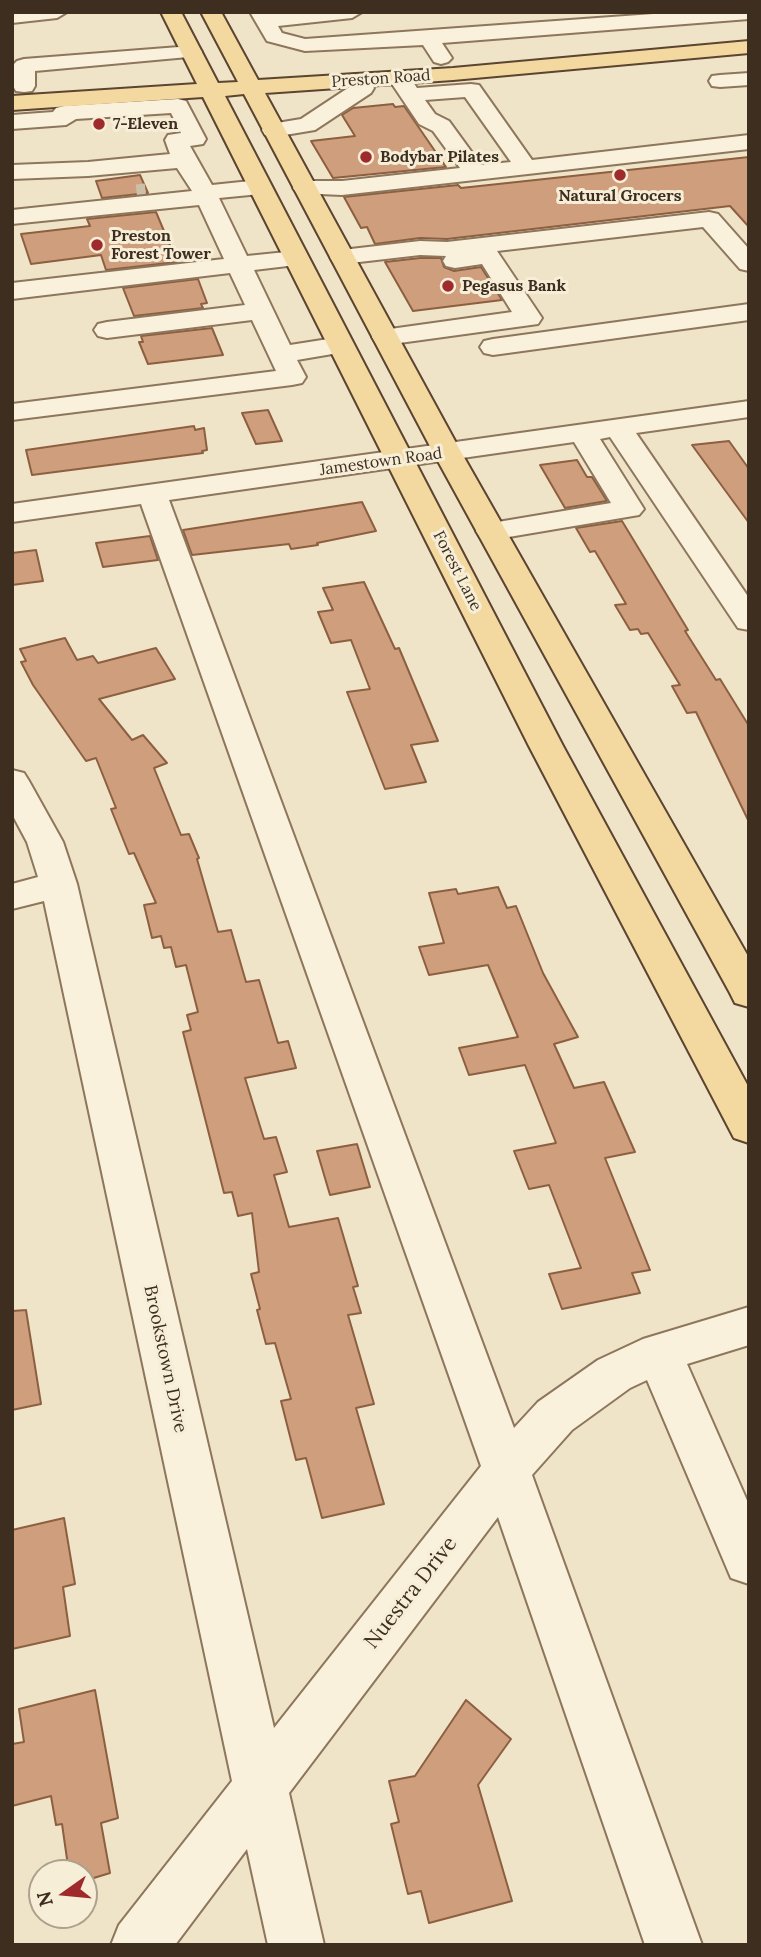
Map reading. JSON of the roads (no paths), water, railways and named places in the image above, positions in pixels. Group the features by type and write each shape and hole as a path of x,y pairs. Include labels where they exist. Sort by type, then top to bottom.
{"main road":[{"name":"Forest Lane","path":"171,12 546,746 749,1127"},
{"path":"214,18 447,452 749,993"},
{"name":"Preston Road","path":"246,78 354,89 405,87 523,60 749,32"},
{"path":"712,36 740,48"},
{"name":"Preston Road","path":"17,81 206,81 441,58 523,60 740,48"},
{"name":"Preston Road","path":"17,81 152,103 206,81"},
{"path":"261,190 305,188"},
{"path":"341,345 389,345"},
{"path":"546,746 605,735"}],"street":[{"path":"12,17 57,12"},
{"path":"214,18 352,12"},
{"path":"359,12 380,42"},
{"path":"484,12 523,60"},
{"path":"263,17 274,37 305,45 429,38 452,28 501,32 749,13"},
{"path":"684,16 712,36"},
{"path":"86,36 109,80"},
{"path":"429,38 441,58"},
{"path":"17,81 99,60 192,52"},
{"path":"720,81 749,79"},
{"path":"405,87 471,90 526,167"},
{"path":"405,87 427,119 441,126 470,166"},
{"path":"273,130 307,125 354,89 372,103"},
{"path":"149,131 152,103"},
{"path":"12,412 292,377 205,193 185,146 184,117 178,106 152,103 64,113 90,196 107,200 141,196 205,193 261,190"},
{"path":"184,117 222,114"},
{"path":"441,126 492,120"},
{"path":"12,122 77,149"},
{"path":"12,159 77,149 185,146 233,135"},
{"path":"305,188 470,166 526,167 749,142"},
{"path":"12,172 54,169 77,149"},
{"path":"12,210 57,201 64,191 54,169"},
{"path":"12,218 205,193"},
{"path":"347,267 420,248 447,249 709,219 749,264"},
{"path":"347,267 382,273 389,269 489,256 529,318 389,345"},
{"path":"12,291 296,258"},
{"path":"107,330 262,311"},
{"path":"389,345 749,312"},
{"path":"281,354 341,345"},
{"name":"Jamestown Road","path":"12,513 749,409"},
{"path":"618,428 749,621"},
{"path":"491,531 629,509 582,433"},
{"path":"152,494 506,1470 674,1945"},
{"name":"Brookstown Drive","path":"12,781 45,842 59,884 296,1945"},
{"path":"12,897 59,884"},
{"name":"Nuestra Drive","path":"139,1945 506,1470 555,1416 614,1374 659,1353 749,1326"},
{"path":"659,1353 749,1562"}],"tunnel":[{"path":"137,196 146,195"}],"place":[{"name":"7-Eleven","path":"99,124"},
{"name":"Bodybar Pilates","path":"366,157"},
{"name":"Natural Grocers","path":"620,175"},
{"name":"Preston Forest Tower","path":"97,245"},
{"name":"Pegasus Bank","path":"448,286"}]}
